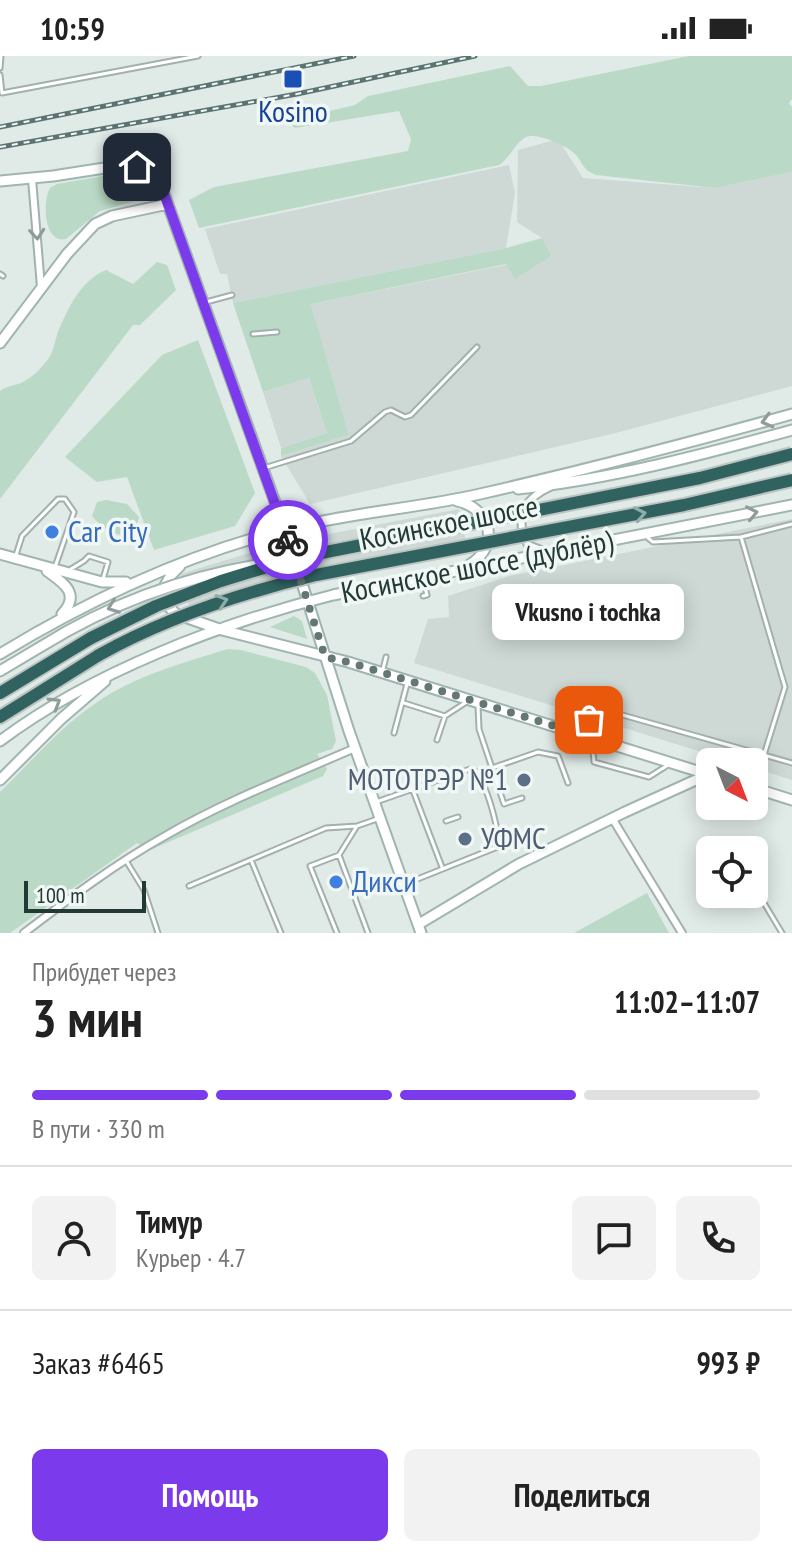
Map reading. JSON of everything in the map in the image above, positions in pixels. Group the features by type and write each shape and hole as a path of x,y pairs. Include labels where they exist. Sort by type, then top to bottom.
{"highway":[{"name":"Косинское шоссе","path":"0,693 91,638 156,606 221,581 296,558 700,478 792,454"},
{"name":"Косинское шоссе","path":"0,717 99,655 161,625 260,589 316,575 684,505 792,480"}],"main road":[{"path":"0,181 128,165 165,184 168,204 285,530 355,748 420,928 506,871 612,818 696,781"},
{"path":"0,343 67,254 95,224 112,216 168,204"},
{"path":"0,654 94,600 141,579 285,530 479,494 792,414"},
{"path":"479,494 557,484 713,452 792,430"},
{"path":"448,500 473,506 483,516 489,530 489,543 485,551 477,560 459,569"},
{"name":"Косинское шоссе (дублёр)","path":"0,741 50,706 117,671 222,630 306,602 459,569 792,505"},
{"path":"0,554 102,582 141,579"},
{"path":"0,671 80,622 153,592 226,570 296,558"},
{"path":"184,562 163,589 164,602 176,614 222,630 382,672 696,770"},
{"path":"41,567 66,585 71,594 67,608 49,624"},
{"path":"0,780 61,719 117,671"},
{"path":"768,792 792,800"}],"street":[{"path":"32,179 41,290"},
{"path":"553,553 528,545 521,524 522,508 531,498 557,484"},
{"path":"25,933 125,859 208,814 355,748"},
{"path":"612,818 682,933"}],"lane":[{"path":"0,68 1,56"},
{"path":"0,75 2,93 198,56"},
{"path":"202,303 232,295"},
{"path":"253,334 277,332"},
{"path":"263,469 351,441 385,412 391,410 405,417 411,415 477,347"},
{"path":"15,558 22,536 58,499 65,499 74,512 53,570"},
{"path":"645,535 653,542 741,537 792,524"},
{"path":"741,537 785,687 766,748"},
{"path":"65,573 89,556 108,562 102,582"},
{"path":"423,577 427,595 423,596"},
{"path":"382,672 386,657"},
{"path":"394,733 408,680"},
{"path":"785,687 792,685"},
{"path":"437,740 445,716 474,701 479,729 504,804 522,798"},
{"path":"404,703 445,716"},
{"path":"558,727 619,714 739,748"},
{"path":"592,737 594,762 649,777 671,762"},
{"path":"492,768 545,752 558,756 568,783"},
{"path":"768,756 792,763"},
{"path":"375,802 470,769 477,772 486,792 496,820 500,846 405,884"},
{"path":"412,788 442,868"},
{"path":"446,821 458,817"},
{"path":"189,886 326,828 357,826 381,818"},
{"path":"337,933 310,866 339,855 357,826"},
{"path":"426,829 433,826"},
{"path":"339,855 368,933"},
{"path":"125,859 144,890 158,933"},
{"path":"251,860 281,933"},
{"path":"767,908 782,933"}],"shaded area":[{"path":"558,139 583,178 715,188 792,172 792,386 612,434 310,504 281,456 349,435 311,304 550,256 542,238 517,222 518,150"},
{"path":"509,165 515,193 506,248 233,303 227,274 220,274 205,229"},
{"path":"309,378 327,433 281,448 263,392"},
{"path":"459,509 468,551 321,579 308,538"},
{"path":"792,519 792,780 768,772 768,748 696,750 414,663 428,619 449,617 448,596 509,576"},
{"path":"279,544 291,585 192,616 180,574"}],"green space":[{"path":"689,56 792,56 792,99 789,103 792,107 792,172 715,188 596,175 565,146 531,136 522,140 499,165 199,228 189,200 214,187 408,151 411,139 399,111 292,126 295,119 355,105 368,96 510,66 528,86 541,86"},
{"path":"120,173 141,179 146,187 145,198 100,211 66,239 53,235 46,212 50,188 57,184"},
{"path":"542,238 551,256 515,279 506,264 311,304 349,435 281,456 281,448 327,433 309,378 263,392 233,303"},
{"path":"157,262 167,265 176,290 140,325 133,325 0,499 0,391 27,380 45,364 71,304 89,281 106,270 133,284"},
{"path":"198,340 255,493 235,526 154,550 127,477 97,482 65,457 162,355"},
{"path":"106,500 127,504 139,517 135,533 122,535 111,532 92,516 97,502"},
{"path":"294,616 302,621 307,639 270,627"},
{"path":"228,649 306,667 315,673 327,695 336,741 332,749 317,754 327,769 323,776 150,850 137,843 10,933 0,933 0,792 70,723 111,694 159,671"},
{"path":"647,893 669,933 574,933"}],"railway":[{"path":"0,127 354,56"},
{"path":"0,147 297,94 475,56"}],"way so far":[{"path":"288,540 325,657 558,727 589,720"}],"place":[{"name":"Kosino","path":"293,79"},
{"name":"Car City","path":"52,532"},
{"name":"Vkusno i tochka","path":"589,720"},
{"name":"МОТОТРЭР №1","path":"524,780"},
{"name":"УФМС","path":"465,839"},
{"name":"Дикси","path":"336,882"}],"route":[{"path":"137,167 161,185 288,540"}]}
